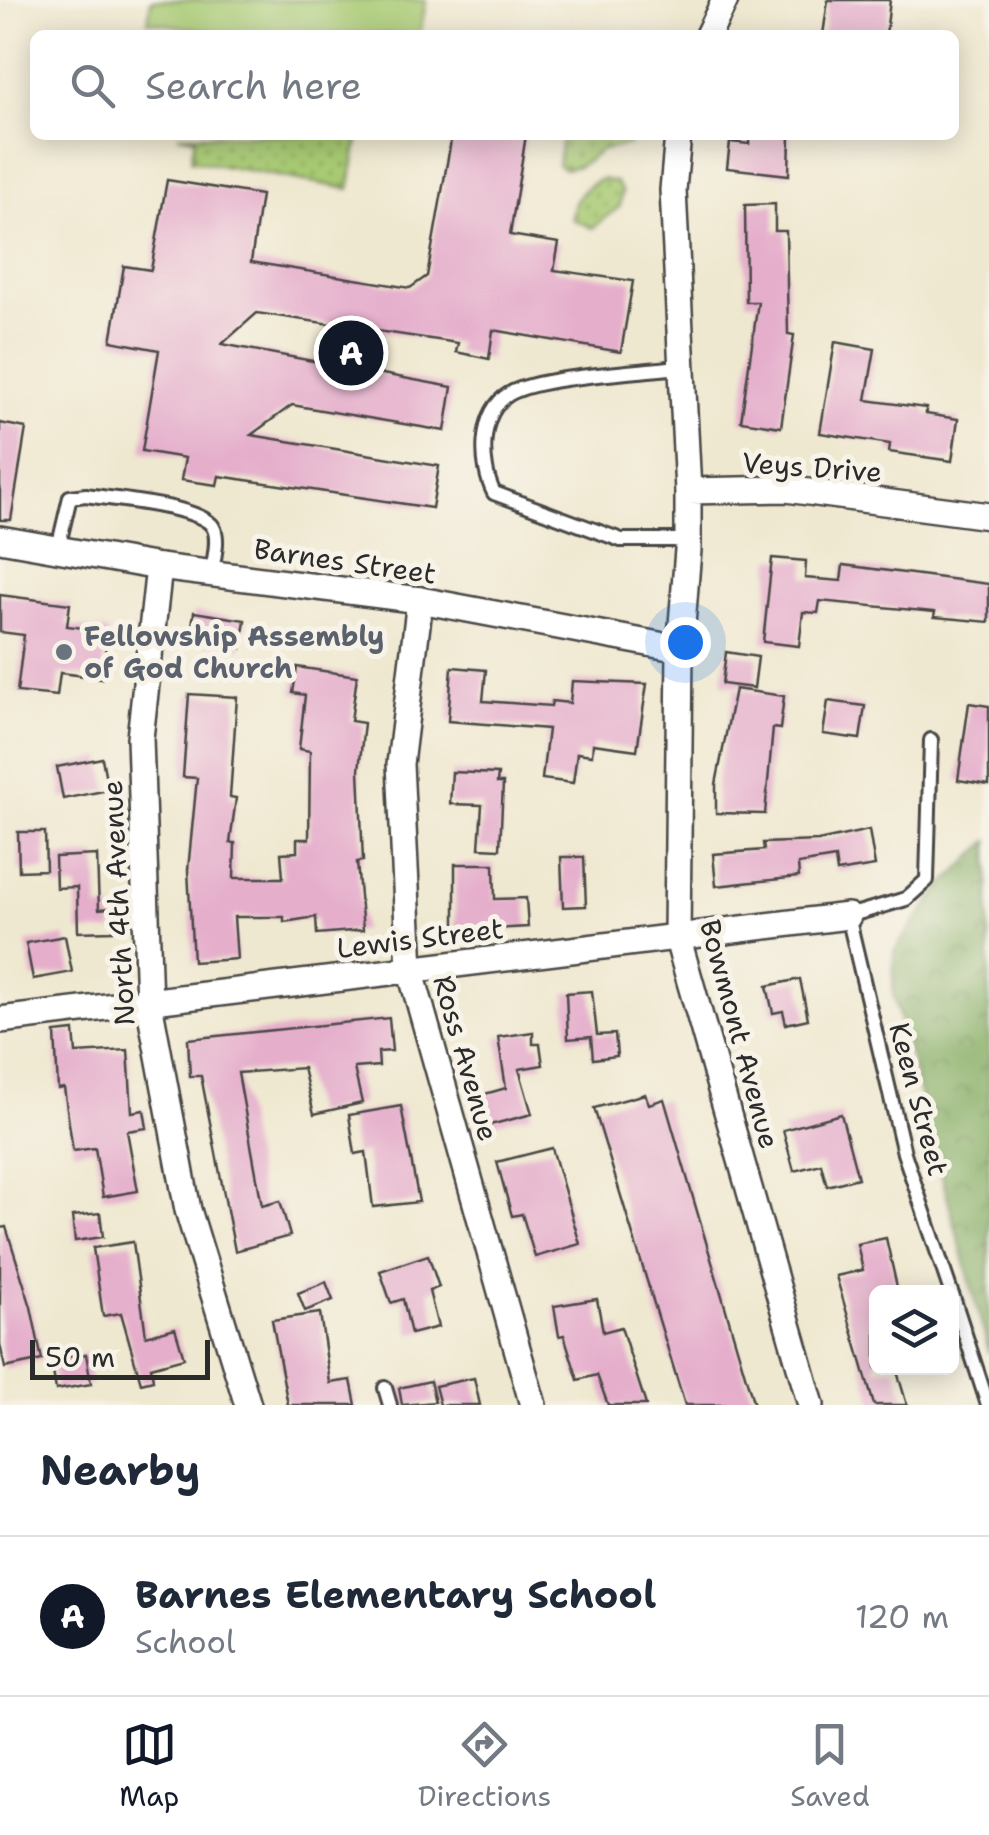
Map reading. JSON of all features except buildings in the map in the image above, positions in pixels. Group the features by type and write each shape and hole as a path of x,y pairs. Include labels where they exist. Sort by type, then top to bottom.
{"street":[{"path":"710,30 725,0"},
{"path":"678,140 673,190 688,545"},
{"name":"Veys Drive","path":"688,491 786,489 989,516"},
{"name":"Barnes Street","path":"0,540 159,567 420,600 680,649"},
{"name":"Bowmont Avenue","path":"688,545 680,649 678,936 812,1405"},
{"name":"North 4th Avenue","path":"159,567 140,738 148,1003 188,1210 248,1405"},
{"name":"Ross Avenue","path":"420,600 400,764 410,970 533,1405"},
{"name":"Lewis Street","path":"0,1020 848,916"}],"lane":[{"path":"679,367 542,384 508,394 492,412 483,472 494,493 556,518 621,540 688,545"},
{"path":"58,548 70,497 86,494 195,514 212,524 216,536 212,574"},
{"path":"848,916 906,899 927,880 931,740"},
{"name":"Keen Street","path":"848,916 904,1153 948,1285"},
{"name":"Keen Street","path":"959,1317 988,1405"},
{"path":"385,1388 390,1405"}],"green space":[{"path":"151,0 426,0 421,30 199,30 148,21"},
{"path":"195,140 358,140 349,189 191,160"},
{"path":"561,140 631,140 629,145 602,150 579,166 564,169 558,165"},
{"path":"602,179 616,182 622,192 620,206 593,228 572,219 580,194"},
{"path":"989,841 989,1353 893,993 894,952 940,888"}],"place":[{"name":"Barnes Elementary School","path":"351,353"},
{"name":"Fellowship Assembly of God Church","path":"64,652"}]}
